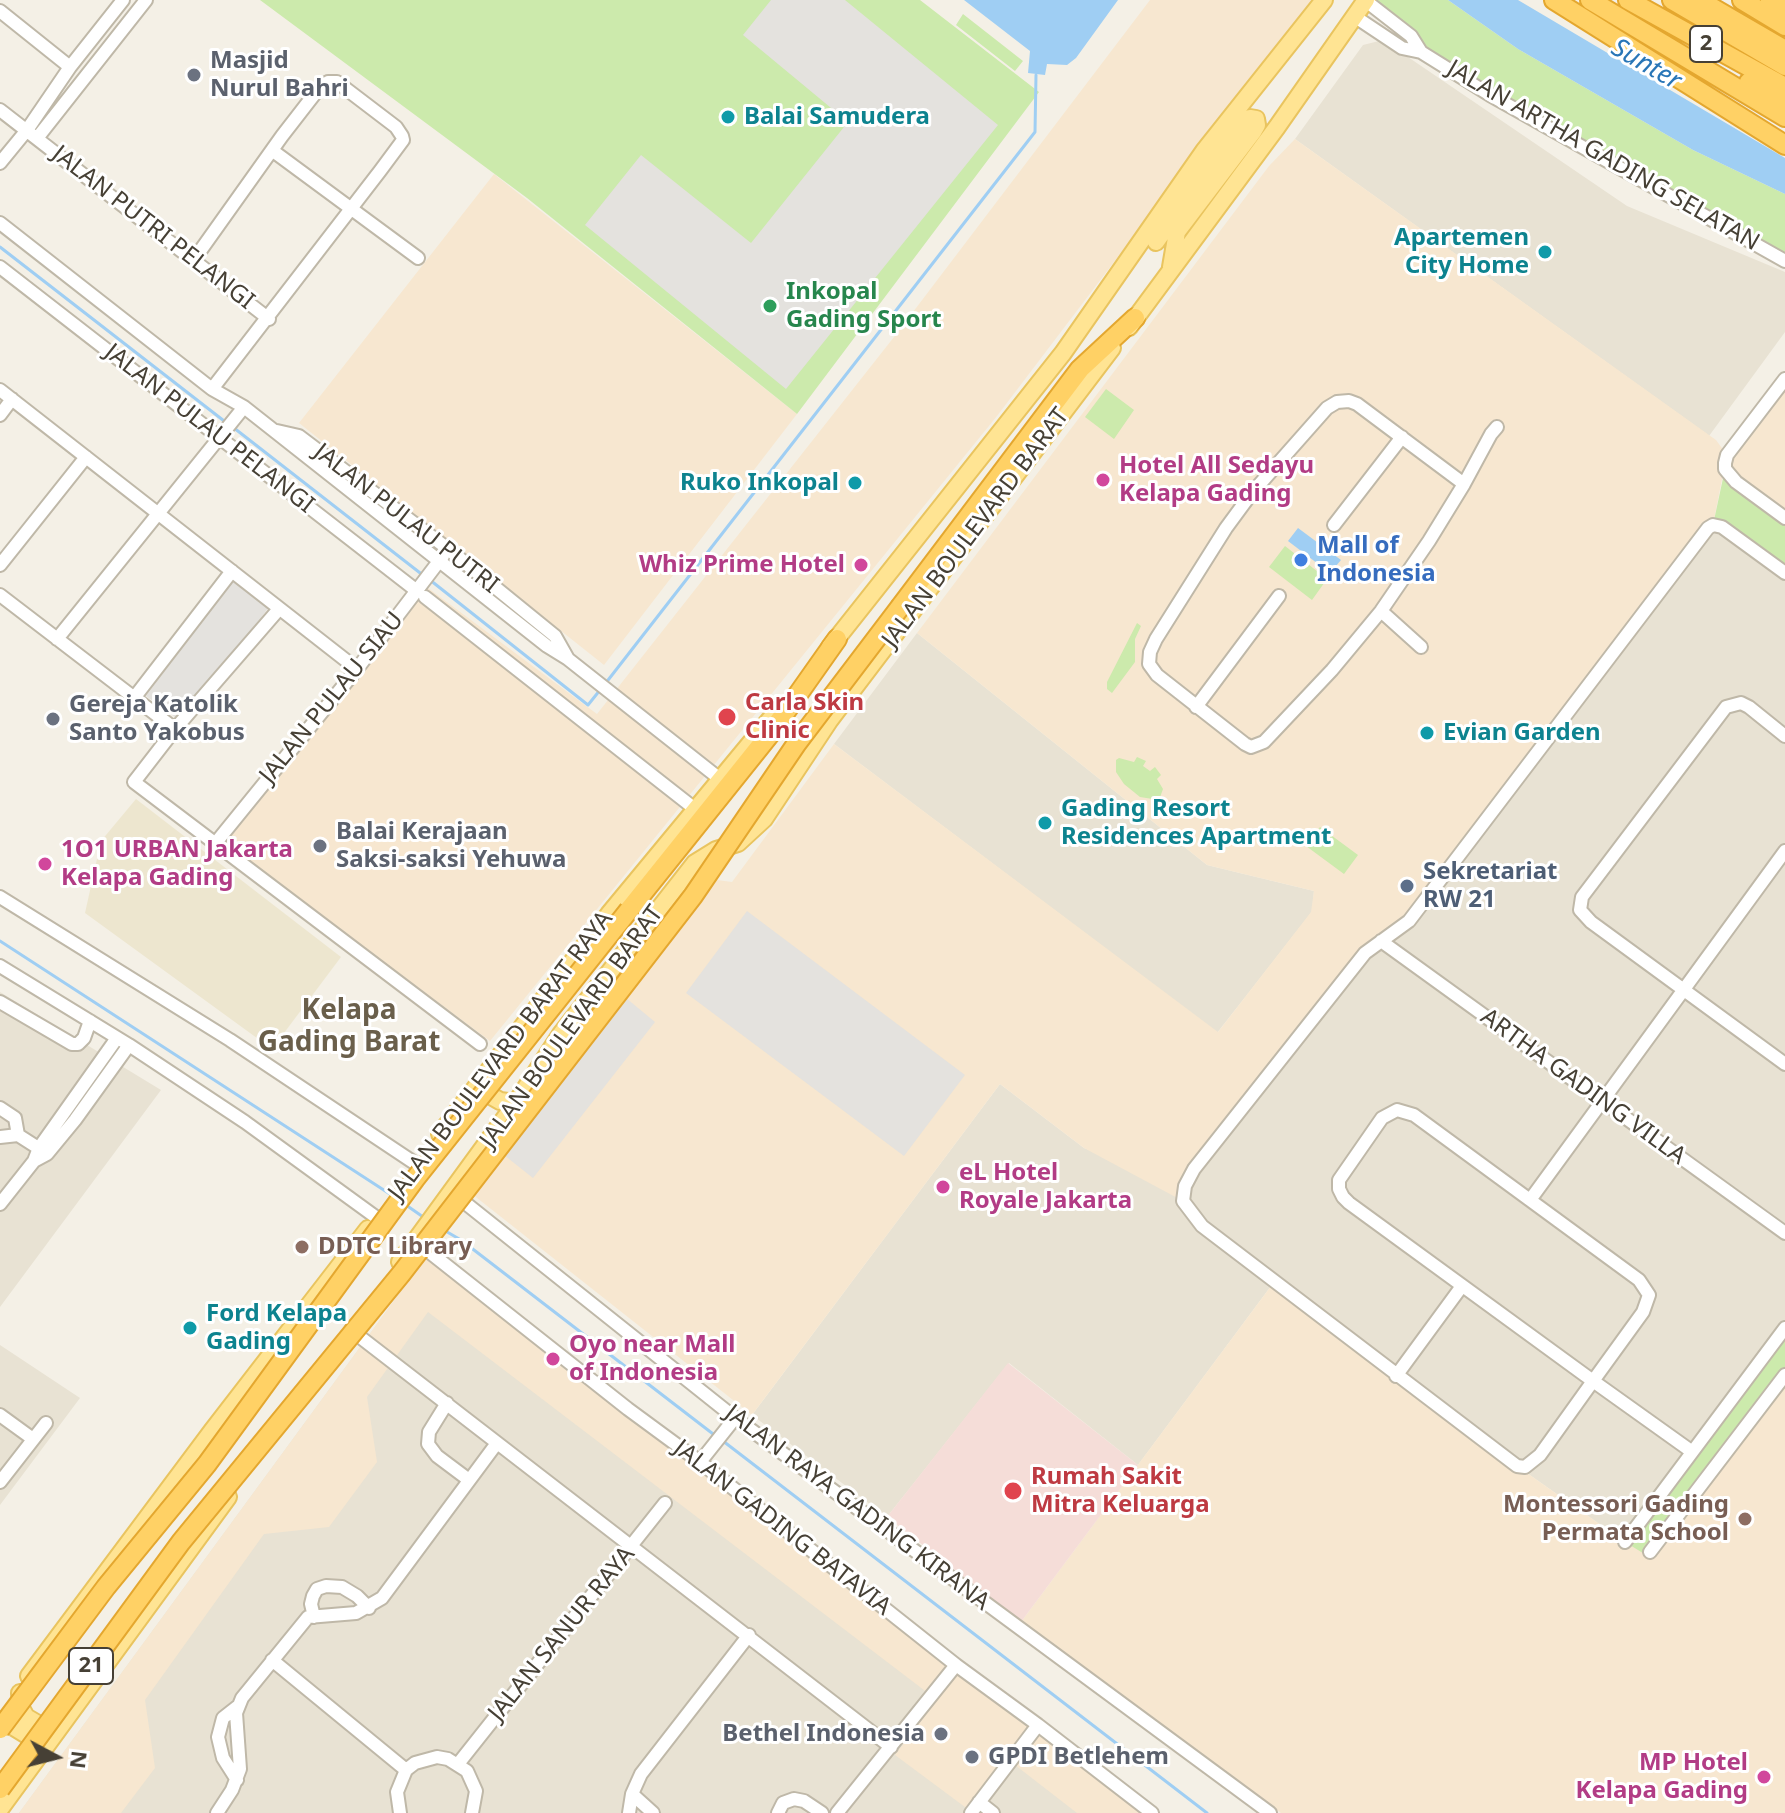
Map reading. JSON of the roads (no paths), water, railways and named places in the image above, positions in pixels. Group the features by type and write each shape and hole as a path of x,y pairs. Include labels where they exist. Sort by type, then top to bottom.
{"highway":[{"path":"1554,0 1785,145"},
{"path":"1590,0 1785,117"},
{"path":"1607,0 1785,101"},
{"name":"2","path":"1628,0 1785,87"},
{"name":"2","path":"1672,0 1785,66"},
{"path":"1699,0 1785,50"},
{"path":"1742,0 1785,26"},
{"path":"1770,0 1785,9"},
{"name":"21","path":"0,1789 181,1542 401,1274 693,896 797,743 1080,369 1135,318"},
{"path":"0,1727 106,1587 207,1464 415,1179 770,734 837,639"}],"main road":[{"name":"JALAN BOULEVARD BARAT","path":"1019,410 1204,151 1324,0"},
{"name":"JALAN BOULEVARD BARAT","path":"0,1809 516,1103 561,1034 695,863 716,850 738,843 764,819 829,721 1171,270 1366,0"},
{"path":"1079,330 1106,309 1214,160 1250,118 1256,119 1253,132 1177,232 1171,270"},
{"name":"JALAN BOULEVARD BARAT RAYA","path":"0,1716 221,1419 592,936 837,639 942,503 1019,410"},
{"path":"478,1084 500,1101 516,1103"},
{"path":"20,1689 21,1708 26,1717 43,1727 60,1727"},
{"path":"0,1727 12,1726 30,1737 39,1755"}],"street":[{"path":"0,163 32,134 146,0"},
{"name":"JALAN ARTHA GADING SELATAN","path":"1366,0 1411,36 1421,52"},
{"path":"32,134 70,67 116,3"},
{"path":"0,11 70,67"},
{"name":"JALAN ARTHA GADING SELATAN","path":"1354,16 1402,48 1421,52 1490,95 1785,261"},
{"path":"193,261 320,87 328,82 337,82 396,127 403,140 269,319 212,389"},
{"name":"JALAN PUTRI PELANGI","path":"0,110 269,319"},
{"path":"273,151 418,258"},
{"name":"JALAN PULAU PUTRI","path":"0,223 212,389 274,431 299,436 337,474 441,558 555,636 568,659 720,779"},
{"name":"JALAN PULAU PELANGI","path":"1,271 222,436 695,809"},
{"path":"1785,379 1727,455 1725,469 1736,482 1785,518"},
{"path":"0,390 357,669"},
{"path":"0,415 12,399"},
{"path":"1464,484 1357,404 1337,402 1327,408 1251,494 1226,528 1176,605 1150,652 1149,664 1157,675 1245,744 1258,746 1305,700 1381,611 1413,565 1464,484 1497,427"},
{"path":"57,639 242,410"},
{"path":"1334,525 1402,437"},
{"path":"0,565 86,457"},
{"path":"1691,1451 1593,1381 1349,1203 1339,1189 1342,1173 1382,1118 1397,1110 1414,1115 1639,1280 1649,1295 1643,1312 1593,1381 1540,1455 1525,1467 1517,1466 1396,1376 1202,1226 1183,1201 1185,1186 1194,1169 1365,953 1409,921 1708,528 1713,525 1722,527 1785,573"},
{"name":"JALAN PULAU SIAU","path":"214,845 421,591 441,558"},
{"path":"134,698 232,571"},
{"path":"0,595 175,729"},
{"path":"1196,707 1279,596"},
{"path":"279,609 175,729 134,782 480,1044"},
{"path":"1381,611 1421,647"},
{"path":"1785,736 1741,703 1726,707 1582,897 1580,910 1785,1064"},
{"path":"1530,1200 1785,851"},
{"path":"0,897 230,1040 412,1170"},
{"name":"ARTHA GADING VILLA","path":"1381,941 1785,1233"},
{"path":"0,966 129,1045 379,1216"},
{"path":"0,1002 72,1044 78,1044 84,1038 90,1021"},
{"path":"80,1102 117,1038"},
{"path":"0,1204 129,1045"},
{"path":"0,1108 15,1118 18,1135"},
{"path":"0,1137 18,1135 43,1151"},
{"name":"JALAN RAYA GADING KIRANA","path":"448,1196 735,1418 1270,1813"},
{"name":"JALAN GADING BATAVIA","path":"419,1235 628,1409 704,1458 956,1665 1152,1813"},
{"path":"1396,1376 1462,1286"},
{"path":"1625,1542 1785,1328"},
{"path":"351,1330 891,1747"},
{"path":"1650,1552 1785,1375"},
{"path":"447,1403 429,1432 428,1444 437,1456 469,1480"},
{"path":"0,1415 33,1439"},
{"path":"704,1458 735,1418"},
{"path":"0,1482 46,1423"},
{"path":"237,1780 223,1758 218,1737 223,1718 237,1707 303,1621 356,1613 382,1598 497,1443"},
{"name":"JALAN SANUR RAYA","path":"458,1764 665,1503"},
{"path":"314,1617 313,1596 317,1589 326,1586 342,1587 369,1608"},
{"path":"629,1813 632,1794 649,1762 749,1635"},
{"path":"272,1660 406,1770"},
{"path":"837,1813 956,1665"},
{"path":"217,1813 237,1780 240,1769 237,1707"},
{"path":"971,1813 1038,1725"},
{"path":"400,1813 397,1792 406,1770 426,1758 448,1759 467,1771 476,1791 472,1813"},
{"path":"632,1794 653,1813"},
{"path":"778,1813 783,1803 794,1799 804,1801 822,1813"},
{"path":"979,1802 993,1813"}],"water":[{"path":"964,0 1118,0 1076,58 1067,65 1047,64 1045,75 1028,73 1030,51"},
{"path":"1448,0 1518,0 1785,158 1785,194 1693,150 1518,49"},
{"path":"1298,528 1341,560 1330,573 1288,541"}],"waterway":[{"path":"605,684 1035,132 1036,75"},
{"path":"0,247 228,424"},
{"path":"234,428 424,576"},
{"path":"430,580 588,705 600,690"},
{"path":"0,941 393,1196"},
{"path":"406,1205 426,1219"},
{"path":"442,1229 461,1240 717,1437"},
{"path":"723,1441 1207,1813"}],"place":[{"name":"Masjid Nurul Bahri","path":"194,75"},
{"name":"Balai Samudera","path":"728,117"},
{"name":"Apartemen City Home","path":"1545,252"},
{"name":"Inkopal Gading Sport","path":"770,306"},
{"name":"Hotel All Sedayu Kelapa Gading","path":"1103,480"},
{"name":"Ruko Inkopal","path":"855,483"},
{"name":"Mall of Indonesia","path":"1301,560"},
{"name":"Whiz Prime Hotel","path":"861,565"},
{"name":"Carla Skin Clinic","path":"727,717"},
{"name":"Gereja Katolik Santo Yakobus","path":"53,719"},
{"name":"Evian Garden","path":"1427,733"},
{"name":"Gading Resort Residences Apartment","path":"1045,823"},
{"name":"Balai Kerajaan Saksi-saksi Yehuwa","path":"320,846"},
{"name":"1O1 URBAN Jakarta Kelapa Gading","path":"45,864"},
{"name":"Sekretariat RW 21","path":"1407,886"},
{"name":"eL Hotel Royale Jakarta","path":"943,1187"},
{"name":"DDTC Library","path":"302,1247"},
{"name":"Ford Kelapa Gading","path":"190,1328"},
{"name":"Oyo near Mall of Indonesia","path":"553,1359"},
{"name":"Rumah Sakit Mitra Keluarga","path":"1013,1491"},
{"name":"Montessori Gading Permata School","path":"1745,1519"},
{"name":"Bethel Indonesia","path":"941,1734"},
{"name":"GPDI Betlehem","path":"972,1757"},
{"name":"MP Hotel Kelapa Gading","path":"1764,1777"}],"district":[{"name":"Kelapa Gading Barat","path":"349,1027"}],"water label":[{"name":"Sunter","path":"1646,65"}]}
